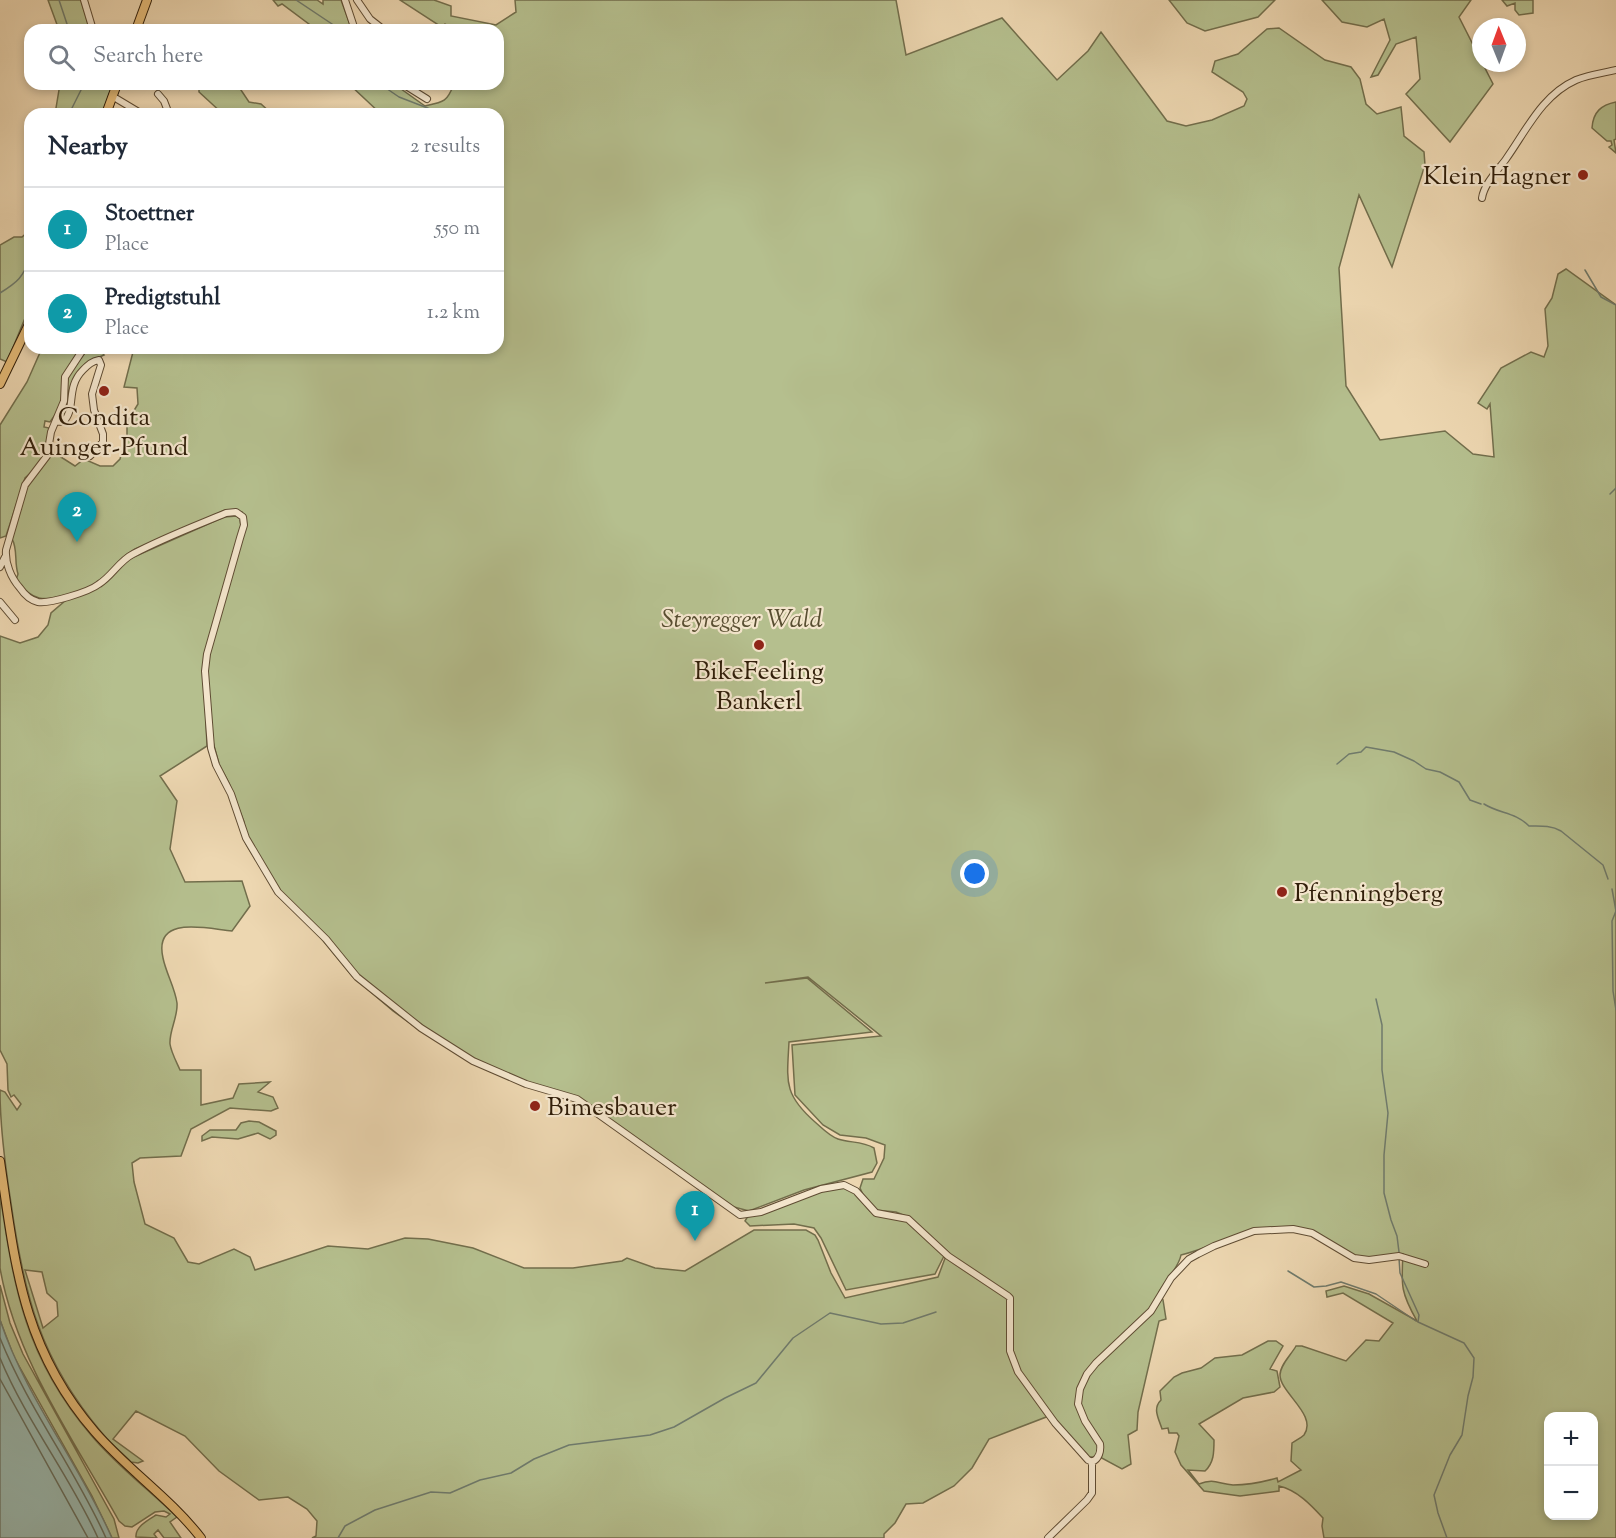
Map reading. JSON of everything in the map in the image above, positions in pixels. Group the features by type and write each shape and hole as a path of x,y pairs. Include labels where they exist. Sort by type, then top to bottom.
{"main road":[{"path":"138,24 147,0"},
{"path":"108,108 114,90"},
{"path":"0,384 24,336"},
{"path":"0,1161 21,1292 36,1335 51,1368 69,1398 96,1433 177,1511 201,1538"}],"street":[{"path":"84,0 91,24"},
{"path":"345,0 353,24"},
{"path":"357,0 370,19 376,24"},
{"path":"1482,198 1485,188 1540,109 1570,83 1616,69"},
{"path":"413,90 427,99"},
{"path":"158,94 166,108"},
{"path":"112,96 132,108"},
{"path":"0,567 5,557 22,492 28,480 45,461 64,401 64,377 80,354"},
{"path":"56,421 63,422 69,415 73,383 76,378 91,363 99,360 101,365 92,394 94,410 104,434 103,442 90,456"},
{"path":"5,557 11,575 26,595 35,602 46,602 84,591 99,584 122,561 141,550 226,513 239,513 243,517 243,525 207,654 205,671 209,732 216,765 231,795 246,838 284,899 326,939 357,977 421,1028 449,1047 491,1070 526,1084 577,1099 740,1215 761,1212 820,1189 844,1185 856,1191 876,1213 908,1219 942,1252 1008,1296 1010,1299 1010,1351 1018,1372 1056,1423 1092,1462"},
{"path":"0,602 15,620"},
{"path":"1048,1538 1087,1500 1092,1492 1092,1462 1100,1453 1100,1444 1085,1421 1078,1404 1080,1389 1087,1374 1151,1311 1171,1278 1189,1259 1214,1246 1254,1231 1280,1228 1312,1233 1354,1258 1369,1260 1399,1256 1425,1264"}],"green space":[{"path":"48,0 81,0 88,24 57,24"},
{"path":"273,0 317,0 323,4 323,0 341,0 350,24 309,24 282,4 278,6"},
{"name":"Steyregger Wald","path":"400,0 434,0 451,6 451,16 491,24 437,24"},
{"name":"Steyregger Wald","path":"515,0 896,0 906,55 1002,18 1057,80 1088,51 1101,32 1167,121 1186,126 1212,120 1244,106 1247,99 1243,92 1212,72 1215,61 1238,54 1267,29 1279,28 1325,60 1351,67 1360,79 1366,104 1377,114 1401,107 1404,136 1424,152 1425,165 1392,267 1359,195 1339,268 1346,386 1380,440 1445,431 1473,454 1494,457 1490,404 1487,409 1478,403 1501,368 1531,352 1544,357 1548,346 1545,309 1552,298 1558,274 1566,269 1616,305 1616,1538 1324,1538 1323,1518 1303,1499 1286,1488 1279,1486 1279,1491 1240,1496 1204,1491 1181,1465 1175,1452 1179,1436 1177,1433 1169,1433 1168,1428 1162,1429 1157,1414 1158,1403 1161,1400 1160,1391 1174,1377 1201,1368 1215,1358 1242,1355 1268,1341 1276,1341 1283,1346 1270,1369 1277,1371 1280,1387 1274,1392 1243,1398 1199,1424 1214,1440 1213,1457 1205,1471 1188,1470 1199,1484 1213,1481 1233,1485 1277,1478 1278,1482 1301,1470 1291,1461 1292,1443 1304,1435 1307,1427 1303,1412 1286,1389 1280,1375 1280,1371 1296,1346 1346,1361 1366,1340 1379,1341 1393,1323 1343,1293 1327,1297 1326,1291 1344,1286 1369,1294 1417,1321 1403,1289 1403,1254 1372,1258 1359,1257 1312,1231 1287,1227 1255,1230 1181,1255 1175,1269 1159,1292 1163,1300 1166,1319 1159,1321 1138,1412 1137,1430 1128,1435 1131,1464 1122,1469 1100,1457 1089,1457 1049,1416 989,1439 972,1468 954,1486 923,1503 906,1504 895,1523 884,1534 884,1538 312,1538 316,1536 317,1521 307,1509 288,1497 259,1500 219,1471 185,1436 136,1411 113,1439 143,1461 131,1462 105,1437 63,1379 38,1325 29,1297 16,1236 1,1119 0,1090 5,1092 17,1110 21,1104 14,1095 11,1097 8,1090 7,1064 0,1050 0,636 20,643 38,637 48,625 51,613 73,594 47,599 35,597 16,580 18,574 12,539 19,509 25,491 43,466 50,450 75,466 84,459 100,466 113,466 120,459 127,436 127,422 138,404 137,388 124,387 132,354 504,354 504,108 375,108 355,90 402,90 425,106 444,100 451,90 504,90 504,24 498,24 516,12","holes":["225,510 242,512 246,521 215,630 241,527 237,516 224,517 129,559 126,555","212,645 206,671 213,742 219,764 244,822 240,829 246,844 278,896 311,926 352,976 393,1011 421,1031 523,1085 581,1103 734,1207 749,1211 804,1190 872,1172 877,1163 874,1148 835,1138 805,1112 792,1095 788,1077 789,1042 872,1032 807,978 765,983 808,977 881,1036 792,1045 795,1095 823,1125 840,1135 866,1138 885,1145 884,1158 874,1179 863,1179 860,1188 865,1199 875,1210 896,1212 908,1217 947,1253 938,1277 845,1298 831,1273 818,1240 815,1235 806,1230 754,1230 685,1271 655,1268 627,1258 622,1261 573,1268 524,1268 473,1248 428,1239 405,1238 368,1249 328,1246 255,1270 250,1257 234,1249 199,1264 188,1262 174,1238 145,1224 134,1182 132,1163 140,1158 181,1156 191,1129 230,1108 271,1111 278,1108 273,1097 258,1092 270,1082 239,1084 233,1098 201,1105 201,1070 180,1070 170,1044 177,1003 163,958 162,944 166,935 185,927 232,931 250,906 242,881 185,882 170,849 177,801 160,776 207,746 204,675","25,1270 42,1272 47,1293 57,1302 58,1316 43,1328"]},
{"path":"1169,0 1275,0 1258,17 1205,31 1187,23"},
{"path":"1322,0 1471,0 1459,17 1472,43 1472,72 1487,72 1493,84 1450,142 1406,94 1420,79 1416,37 1396,44 1378,75 1371,77 1390,40 1384,19 1367,27 1342,22"},
{"path":"1502,0 1533,0 1533,13 1519,15 1515,10 1515,3 1507,6"},
{"path":"59,90 111,90 104,108 56,108"},
{"path":"199,90 241,90 249,102 261,104 265,108 216,108"},
{"path":"1616,102 1616,139 1614,140 1616,153 1609,147 1612,145 1611,141 1607,141 1592,128 1599,110"},
{"path":"24,235 24,321 7,362 0,359 0,245 14,237"},
{"path":"39,354 78,354 72,364 60,408 50,422 45,421 44,427 49,428 43,462 25,478 6,536 0,538 0,425 27,382"},
{"path":"84,354 104,355 92,360 78,373 71,388 65,419 60,419 67,400 66,384 69,373"},
{"path":"259,1122 276,1131 276,1135 270,1139 258,1133 238,1139 212,1137 202,1141 202,1136 210,1130 236,1130 241,1123"},
{"path":"838,1186 852,1190 870,1211 909,1222 944,1256 935,1274 846,1290 814,1228 794,1224 750,1226 745,1221 748,1216"},
{"path":"0,1194 11,1261 26,1322 51,1379 69,1407 101,1446 177,1517 170,1522 181,1538 164,1538 158,1530 154,1534 157,1538 136,1537 140,1527 149,1519 156,1515 166,1517 170,1514 164,1511 155,1512 132,1527 125,1526 119,1521 49,1399 19,1335 8,1302 0,1268"},
{"path":"0,1285 10,1323 23,1354 114,1519 119,1538 112,1538 92,1496 14,1357 0,1320"}],"water":[{"path":"0,1320 24,1376 99,1510 112,1538 0,1538"}],"waterway":[{"path":"59,0 67,24"},
{"path":"296,0 332,24"},
{"path":"72,108 81,90"},
{"path":"389,90 399,97 427,108"},
{"path":"1585,270 1601,297 1616,305"},
{"path":"0,293 11,286 24,271"},
{"path":"1610,494 1616,488"},
{"path":"1337,764 1349,754 1361,752 1366,747 1394,752 1426,769 1440,772 1459,782 1470,800 1481,804"},
{"path":"1484,804 1518,818 1529,826 1549,827 1561,831 1603,865 1608,879"},
{"path":"1612,889 1616,911 1612,921 1613,991 1616,1010"},
{"path":"1376,999 1382,1025 1382,1070 1388,1113 1384,1155 1384,1193 1397,1236 1399,1252"},
{"path":"1399,1258 1400,1273 1419,1315 1418,1322 1464,1343 1474,1358 1473,1377 1462,1435 1450,1455 1434,1495 1447,1538"},
{"path":"1288,1271 1314,1287 1341,1282 1376,1294 1416,1321"},
{"path":"338,1538 345,1526 375,1510 431,1492 450,1493 480,1480 511,1473 534,1459 569,1445 650,1435 674,1427 756,1383 793,1338 830,1313 881,1324 903,1323 936,1312"}],"place":[{"name":"Klein Hagner","path":"1583,175"},
{"name":"Condita Auinger-Pfund","path":"104,391"},
{"name":"Predigtstuhl","path":"77,542"},
{"name":"BikeFeeling Bankerl","path":"759,645"},
{"name":"Pfenningberg","path":"1282,892"},
{"name":"Bimesbauer","path":"535,1106"},
{"name":"Stoettner","path":"695,1241"}]}
